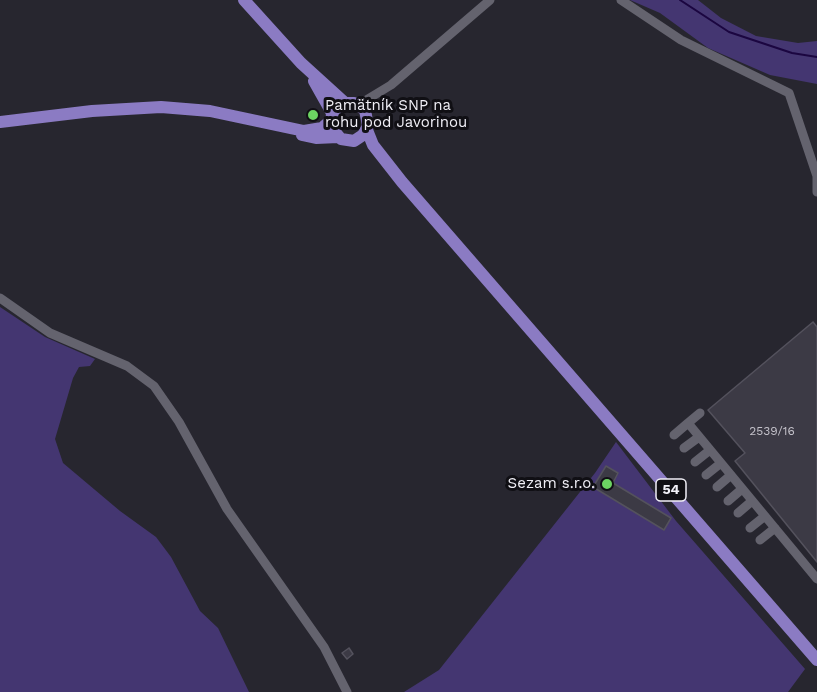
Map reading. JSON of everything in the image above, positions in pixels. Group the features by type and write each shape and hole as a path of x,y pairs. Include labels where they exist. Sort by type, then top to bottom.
{"main road":[{"path":"244,0 301,63 345,103 358,105"},
{"path":"269,123 309,137 338,137 331,117 301,63"},
{"path":"0,122 92,111 161,107 210,111 315,130 345,103"},
{"name":"54","path":"358,105 373,145 402,182 817,660"},
{"path":"354,141 367,124"},
{"name":"54","path":"338,137 354,141 370,150 402,182"}],"street":[{"path":"367,124 376,102 391,85 490,0"},
{"path":"621,0 681,40 789,93 817,176 817,192"},
{"path":"358,105 391,85"},
{"path":"0,298 50,333 127,366 154,386 179,422 227,509 324,647 347,692"},
{"path":"674,435 700,413"},
{"path":"688,423 817,579"},
{"path":"684,448 699,436"},
{"path":"695,462 710,450"},
{"path":"706,475 721,463"},
{"path":"717,487 731,476"},
{"path":"728,501 742,489"},
{"path":"738,513 752,501"},
{"path":"750,528 765,516"},
{"path":"760,540 775,528"}],"shaded area":[{"path":"630,0 698,0 721,18 756,36 798,43 817,41 817,84 770,75 708,48 660,13"},
{"path":"0,307 45,337 95,359 90,366 79,367 73,378 55,439 63,463 120,511 156,537 171,557 200,611 218,628 249,692 0,692"},
{"path":"616,442 676,521 805,669 788,692 404,692 439,670 595,473"}],"building":[{"path":"813,322 817,327 817,562 735,461 745,453 708,410"},
{"path":"606,466 618,473 613,483 671,518 664,530 593,487"},
{"path":"349,648 353,654 347,659 342,653"}],"waterway":[{"path":"680,0 729,32 792,53 817,57"}],"place":[{"name":"Pamätník SNP na rohu pod Javorinou","path":"313,115"},
{"name":"Sezam s.r.o.","path":"607,484"}]}
